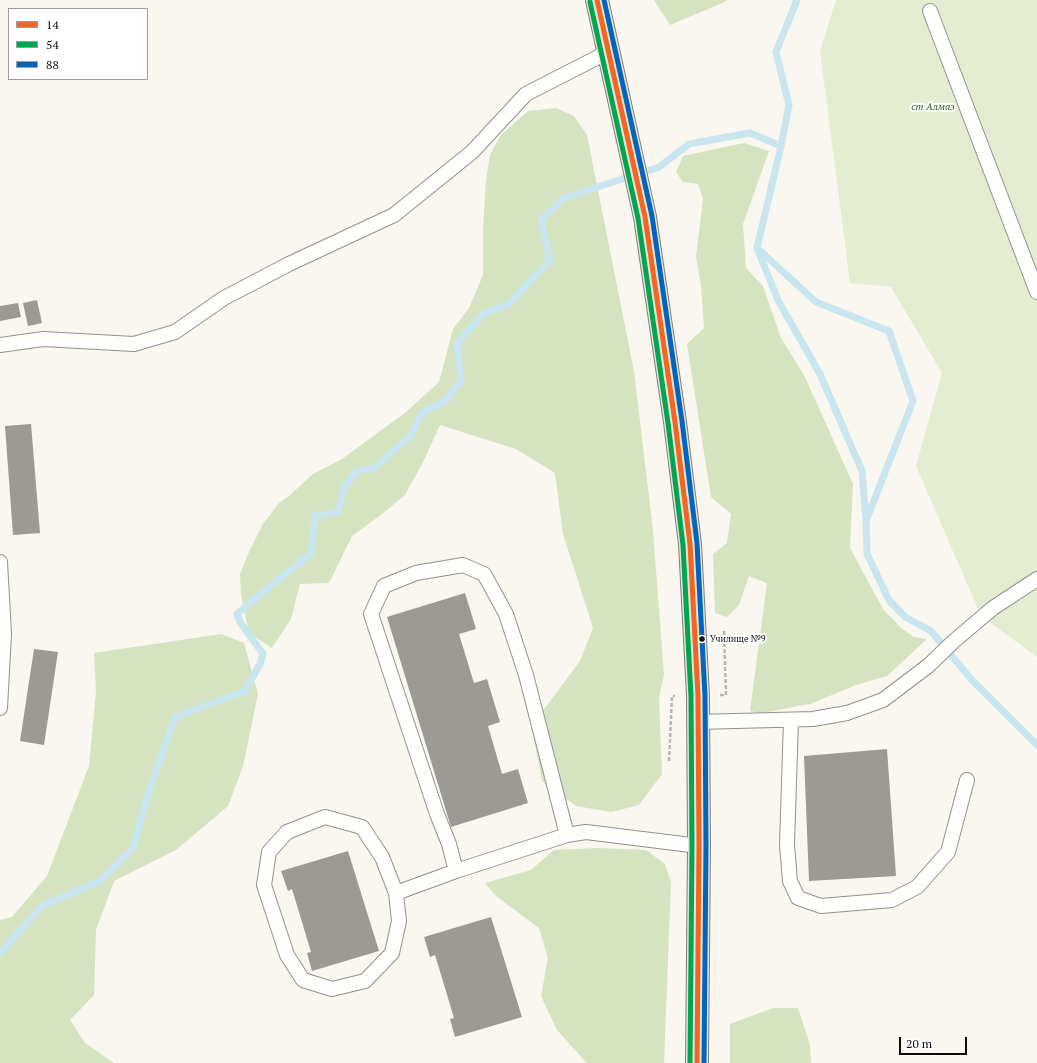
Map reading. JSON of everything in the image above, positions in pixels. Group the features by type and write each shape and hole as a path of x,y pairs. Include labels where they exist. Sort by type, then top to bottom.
{"main road":[{"path":"597,0 645,217 676,422 690,544 698,696 699,846 697,1063"}],"lane":[{"path":"930,11 1037,292"},
{"path":"0,345 43,339 134,344 175,332 224,298 289,264 394,215 472,152 526,94 608,52"},
{"path":"0,562 4,634 0,708"},
{"path":"456,871 449,844 437,814 371,614 384,586 416,573 464,565 484,574 506,614 526,675 567,835"},
{"path":"697,722 813,719 847,713 883,700 928,666 992,608 1037,580"},
{"path":"791,720 787,845 790,881 798,898 821,906 892,900 917,888 948,852 966,780"},
{"path":"326,817 362,827 382,857 396,893 399,921 392,953 365,981 332,989 303,980 287,955 264,885 269,852 287,832 326,817"},
{"path":"396,893 456,871 567,835 586,832 699,846"}],"green space":[{"path":"654,0 727,0 727,1 670,25"},
{"name":"ст Алмаз","path":"836,0 1037,0 1037,657 981,616 916,466 942,373 891,287 850,283 820,51"},
{"path":"556,108 574,116 587,135 634,371 653,531 664,675 659,698 662,774 639,805 611,812 576,806 542,781 531,724 580,661 593,628 563,534 555,473 516,449 440,425 423,462 405,495 352,536 329,583 300,584 291,619 272,648 249,633 241,595 240,574 249,552 263,524 279,503 313,474 342,459 406,412 439,382 453,329 469,308 483,275 483,228 486,180 490,155 500,136 528,111"},
{"path":"744,143 769,151 743,224 746,268 763,286 781,338 804,375 853,484 850,548 883,609 901,628 914,637 927,639 887,676 856,685 810,704 761,713 750,711 767,583 749,576 739,605 727,617 715,613 713,554 727,543 731,514 711,497 687,344 704,328 701,285 696,257 703,199 698,184 683,182 676,172 683,156"},
{"path":"221,634 244,643 258,694 243,766 228,806 176,850 114,881 96,930 94,995 70,1020 85,1043 114,1063 0,1063 0,920 12,917 47,876 89,766 96,691 94,653"},
{"path":"598,848 646,850 665,864 671,882 664,1063 587,1063 557,1030 541,996 548,958 539,928 496,896 485,883 531,870 554,850"},
{"path":"773,1008 798,1008 810,1045 811,1063 730,1063 730,1024"}],"building":[{"path":"37,300 42,323 28,326 23,303"},
{"path":"18,303 21,317 0,321 0,306"},
{"path":"31,424 40,533 13,535 5,426"},
{"path":"465,593 476,629 459,634 474,683 487,679 500,722 488,726 502,774 518,769 528,803 451,827 387,617"},
{"path":"34,649 58,652 44,745 20,741"},
{"path":"887,749 896,876 809,881 804,756"},
{"path":"348,851 379,951 312,971 307,953 311,952 292,889 288,891 281,871"},
{"path":"491,917 522,1017 455,1037 450,1019 454,1018 435,955 430,957 424,937"}],"waterway":[{"path":"797,0 776,52 789,105 757,248 816,302 889,331 913,401 866,521 867,554 889,600 905,617 931,631 971,679 1037,745"},
{"path":"0,953 42,906 100,881 133,848 148,794 175,717 245,691 260,664 263,654 240,622 237,614 311,554 315,516 338,512 344,488 356,471 374,468 411,435 422,413 445,401 461,381 457,343 484,313 509,304 550,260 541,220 564,198 659,167 689,144 750,133 781,146"},
{"path":"758,251 779,302 820,374 862,471 866,519"}],"transit line":[{"name":"14","path":"597,0 645,217 675,422 690,544 698,696 699,846 697,1063"},
{"name":"88","path":"604,0 652,216 682,421 697,543 705,696 706,846 704,1063"},
{"name":"54","path":"590,2 638,218 668,423 683,545 691,696 692,846 690,1063"}],"place":[{"name":"Училище №9","path":"702,639"}]}
